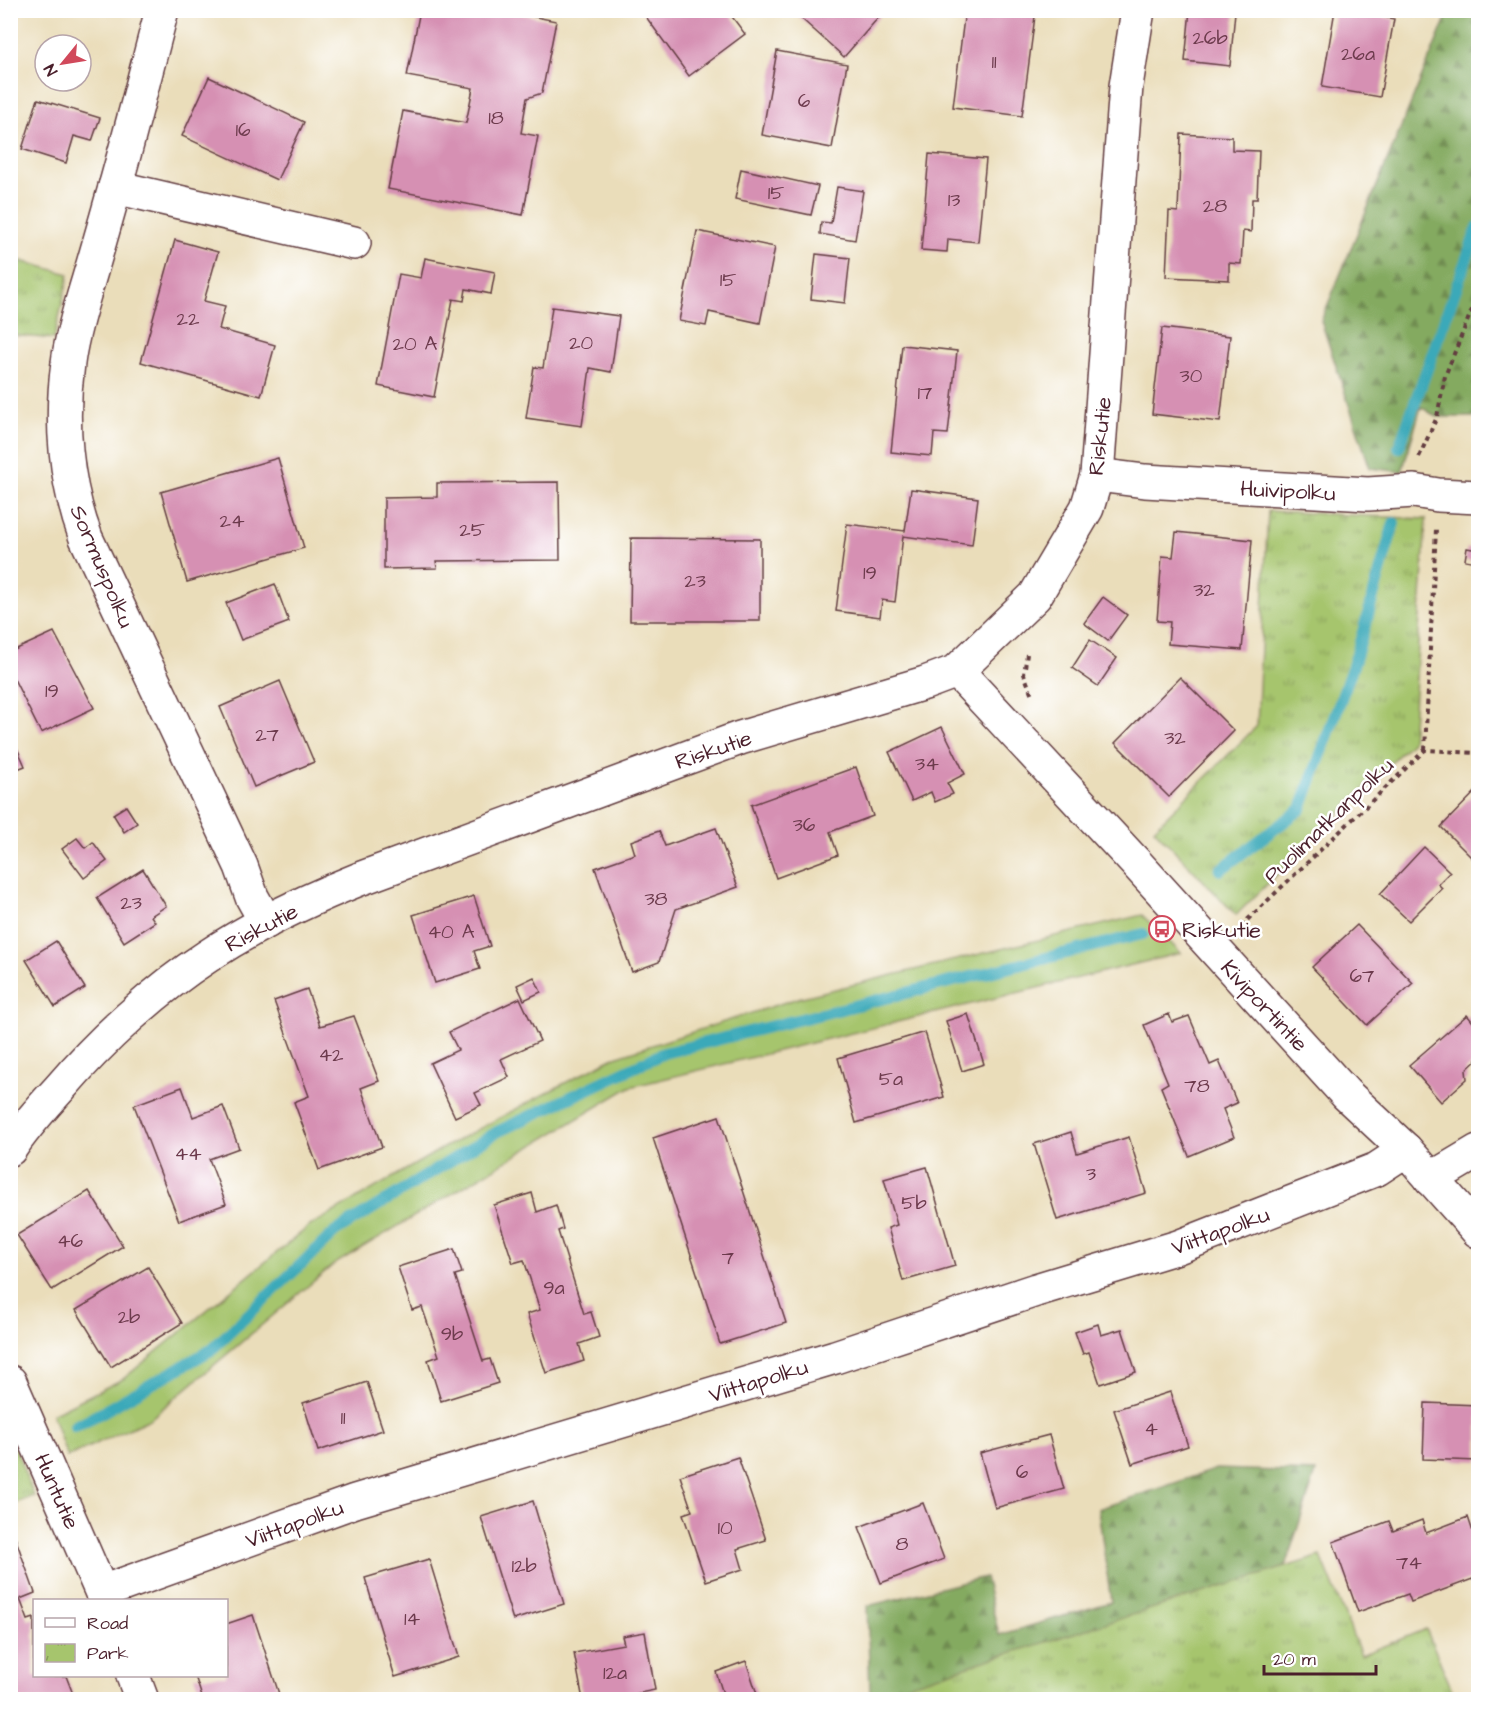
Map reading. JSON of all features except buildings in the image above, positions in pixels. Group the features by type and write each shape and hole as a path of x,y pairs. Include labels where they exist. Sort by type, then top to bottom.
{"street":[{"name":"Sormuspolku","path":"162,10 76,322 64,395 67,461 78,518 86,537 241,866 252,897 266,922"},
{"name":"Riskutie","path":"10,1149 20,1133 76,1069 138,1009 208,956 266,922 335,888 740,738 925,683 957,671 1035,596 1088,508 1097,474 1126,86 1138,10"},
{"path":"115,187 354,243"},
{"name":"Huivipolku","path":"1097,474 1145,481 1368,494 1426,493 1479,497"},
{"name":"Kiviportintie","path":"957,671 1346,1094 1406,1150 1479,1231"},
{"name":"Viittapolku","path":"104,1596 355,1501 835,1357 1036,1290 1178,1246 1377,1169 1406,1150"},
{"path":"1431,1179 1479,1151"},
{"name":"Huntutie","path":"10,1382 104,1596"},
{"path":"133,1677 142,1700"}],"path":[{"path":"1425,750 1426,493 1419,458 1437,417 1445,376 1479,295"},
{"name":"Puolimatkanpolku","path":"1214,950 1425,750 1479,753"}],"green space":[{"path":"1449,11 1478,11 1478,417 1437,417 1421,407 1402,472 1370,468 1321,321"},
{"path":"11,258 69,274 54,339 11,335"},
{"path":"1268,511 1426,519 1412,742 1236,915 1154,829 1257,726"},
{"path":"1142,915 1181,953 630,1087 333,1265 150,1419 67,1457 52,1414 123,1379 308,1227 443,1148 612,1058 798,998"},
{"path":"11,1437 34,1496 10,1505"},
{"path":"1216,1469 1316,1472 1280,1582 879,1699 870,1692 867,1606 985,1577 999,1635 1111,1602 1098,1509"},
{"path":"1321,1556 1361,1655 1426,1629 1456,1699 863,1699"}],"waterway":[{"path":"1399,447 1478,227"},
{"path":"1220,870 1301,809 1355,660 1394,523"},
{"path":"75,1426 211,1350 335,1232 497,1132 664,1053 1143,934"}],"place":[{"name":"Riskutie","path":"1162,929"}]}
